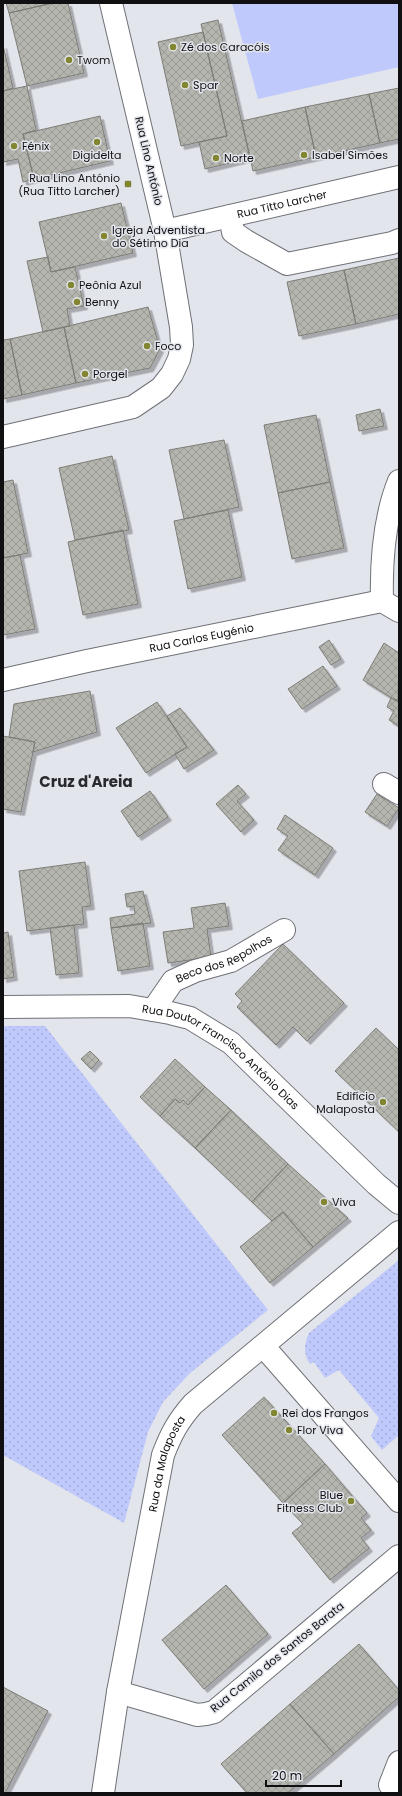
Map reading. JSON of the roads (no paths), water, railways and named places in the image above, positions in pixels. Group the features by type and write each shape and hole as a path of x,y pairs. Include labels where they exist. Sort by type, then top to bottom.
{"street":[{"name":"Rua Lino António","path":"3,437 133,407 149,398 165,384 179,360 182,345 175,284 166,231 111,3"},
{"name":"Rua Titto Larcher","path":"166,231 399,177"},
{"path":"230,216 233,232 246,242 287,264 384,245 399,240"},
{"path":"391,606 381,577 387,524 392,497 399,480"},
{"name":"Rua Carlos Eugénio","path":"3,680 94,659 391,606"},
{"name":"Beco dos Repolhos","path":"153,1010 173,981 195,971 231,961 284,930"},
{"name":"Rua Doutor Francisco António Dias","path":"3,1007 129,1006 190,1018 231,1043 376,1184 399,1203"},
{"name":"Rua da Malaposta","path":"102,1793 118,1692 163,1454 171,1433 180,1418 193,1404 264,1347 399,1232"},
{"path":"264,1347 399,1501"},
{"name":"Rua Camilo dos Santos Barata","path":"118,1692 197,1714 214,1712 399,1556"},
{"path":"390,1785 399,1762"}],"place":[{"name":"Zé dos Caracóis","path":"173,47"},
{"name":"Twom","path":"69,60"},
{"name":"Spar","path":"185,85"},
{"name":"Digidelta","path":"97,142"},
{"name":"Fénix","path":"14,146"},
{"name":"Isabel Simões","path":"304,155"},
{"name":"Norte","path":"216,158"},
{"name":"Rua Lino António (Rua Titto Larcher)","path":"128,184"},
{"name":"Igreja Adventista do Sétimo Dia","path":"104,236"},
{"name":"Peônia Azul","path":"71,285"},
{"name":"Benny","path":"77,302"},
{"name":"Foco","path":"147,346"},
{"name":"Porgel","path":"85,374"},
{"name":"Edifício Malaposta","path":"383,1102"},
{"name":"Viva","path":"324,1202"},
{"name":"Rei dos Frangos","path":"274,1413"},
{"name":"Flor Viva","path":"289,1430"},
{"name":"Blue Fitness Club","path":"351,1501"}],"district":[{"name":"Cruz d'Areia","path":"86,781"}]}
